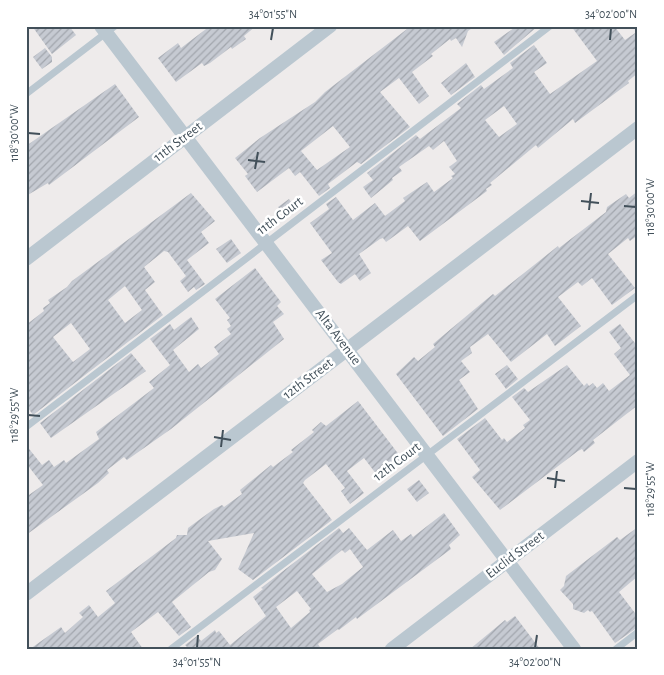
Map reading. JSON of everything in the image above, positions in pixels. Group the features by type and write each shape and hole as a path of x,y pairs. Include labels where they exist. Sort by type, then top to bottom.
{"street":[{"name":"11th Street","path":"26,259 330,26"},
{"name":"Alta Avenue","path":"107,29 266,243 574,649"},
{"name":"12th Street","path":"26,594 638,128"},
{"name":"Euclid Street","path":"392,649 638,461"}],"lane":[{"name":"11th Court","path":"26,427 550,26"},
{"path":"26,94 107,29"},
{"name":"12th Court","path":"171,649 638,295"},
{"path":"616,649 638,632"}],"building":[{"path":"32,26 69,26 76,35 52,54"},
{"path":"210,26 256,26 244,36 246,39 232,49 231,47 204,66 202,63 176,82 158,58 178,43 181,48"},
{"path":"411,26 475,26 468,31 462,47 456,38 451,41 450,39 431,54 433,56 412,72 429,96 419,104 399,78 380,92 410,127 361,164 357,162 328,184 330,188 319,196 300,172 295,176 289,168 257,192 245,176 248,174 235,158 260,138 315,102 325,92","holes":["333,126 350,147 317,170 301,151"]},
{"path":"517,26 538,26 504,55 494,42"},
{"path":"571,26 614,26 625,40 638,31 638,73 628,81 629,83 575,123 573,119 538,148 536,145 490,183 492,185 486,189 487,191 420,241 408,226 386,242 383,238 380,239 359,254 371,273 360,281 355,274 341,284 338,282 321,260 332,253 310,223 329,209 326,204 336,197 353,220 375,203 385,216 405,201 403,198 427,182 434,192 453,178 451,176 455,174 449,167 457,161 444,141 433,150 429,146 399,167 402,171 371,198 363,187 373,180 367,173 416,135 420,139 461,108 457,104 481,85 484,89 513,68 510,63 534,45 547,63 534,72 550,94 597,61","holes":["504,106 517,124 499,137 485,120"]},
{"path":"45,48 52,57 52,62 42,69 33,57"},
{"path":"466,63 475,77 451,95 441,83"},
{"path":"115,84 139,117 49,185 48,183 26,196 26,146"},
{"path":"638,191 638,235 630,241 628,238 608,254 635,288 612,305 592,278 582,286 578,282 558,297 581,326 555,346 547,334 511,362 488,334 470,347 472,353 461,361 470,372 459,380 478,409 443,436 396,374 414,357 418,361 435,347 433,344 493,294 495,296 558,246 559,248 606,212 607,207 626,194 629,198"},
{"path":"191,193 215,221 201,232 209,243 187,260 205,284 196,290 194,287 188,292 180,281 186,276 168,252 164,251 144,267 155,282 145,290 163,315 33,415 26,405 26,325 44,311 43,308 50,303 48,300 67,287 72,281","holes":["125,286 142,310 125,323 108,300","71,323 90,349 73,362 53,337"]},
{"path":"289,199 296,209 285,217 278,207"},
{"path":"231,239 241,253 227,263 216,249"},
{"path":"255,268 281,302 277,306 284,314 273,322 284,339 171,429 127,460 124,457 107,470 109,473 98,483 26,535 26,497 43,485 26,463 26,445 42,465 49,460 54,467 64,460 66,463 99,439 96,432 154,388 149,382 170,365 150,339 170,324 174,330 191,317 199,329 173,350 189,372 198,364 201,368 219,354 214,347 231,334 227,329 231,326 227,320 230,318 215,299"},
{"path":"620,324 638,347 638,405 593,440 595,443 584,452 582,449 578,451 500,510 472,477 480,470 457,439 485,418 502,440 504,438 507,442 525,428 523,425 530,420 512,397 524,388 528,392 567,365 584,386 587,383 589,386 593,383 597,388 603,383 609,391 630,375 614,354 621,348 609,332"},
{"path":"131,353 146,371 51,438 40,423"},
{"path":"507,365 518,379 506,389 495,374"},
{"path":"358,401 403,460 380,479 364,458 347,471 364,493 350,504 341,491 345,488 326,464 305,480 303,483 332,520 253,580 238,569 254,533 208,541 222,559 215,570 209,572 172,602 191,627 179,636 158,612 131,632 143,649 30,649 61,627 65,633 83,617 79,613 89,605 98,617 115,603 106,591 176,538 177,535 187,535 188,528 192,525 214,509 222,505 224,507 242,494 240,490 271,465 273,467 293,452 291,450 314,432 312,430 321,422 326,426"},
{"path":"419,480 429,493 417,502 407,489"},
{"path":"444,513 460,535 449,545 451,549 357,619 356,617 318,644 321,649 253,649 251,647 249,649 189,649 185,645 197,636 201,641 215,630 216,633 219,631 230,645 266,616 253,597 263,589 261,588 339,528 343,533 349,528 367,550 393,530 401,541 411,534 413,537","holes":["350,549 363,567 342,584 327,592 312,574 342,550 345,553","297,591 311,609 291,628 276,607"]},
{"path":"638,527 638,576 619,592 638,617 638,627 615,643 592,611 588,610 584,613 573,609 573,604 560,590 564,586 566,576 617,537 620,540"},
{"path":"515,616 540,649 470,649 505,620 507,622"}]}
